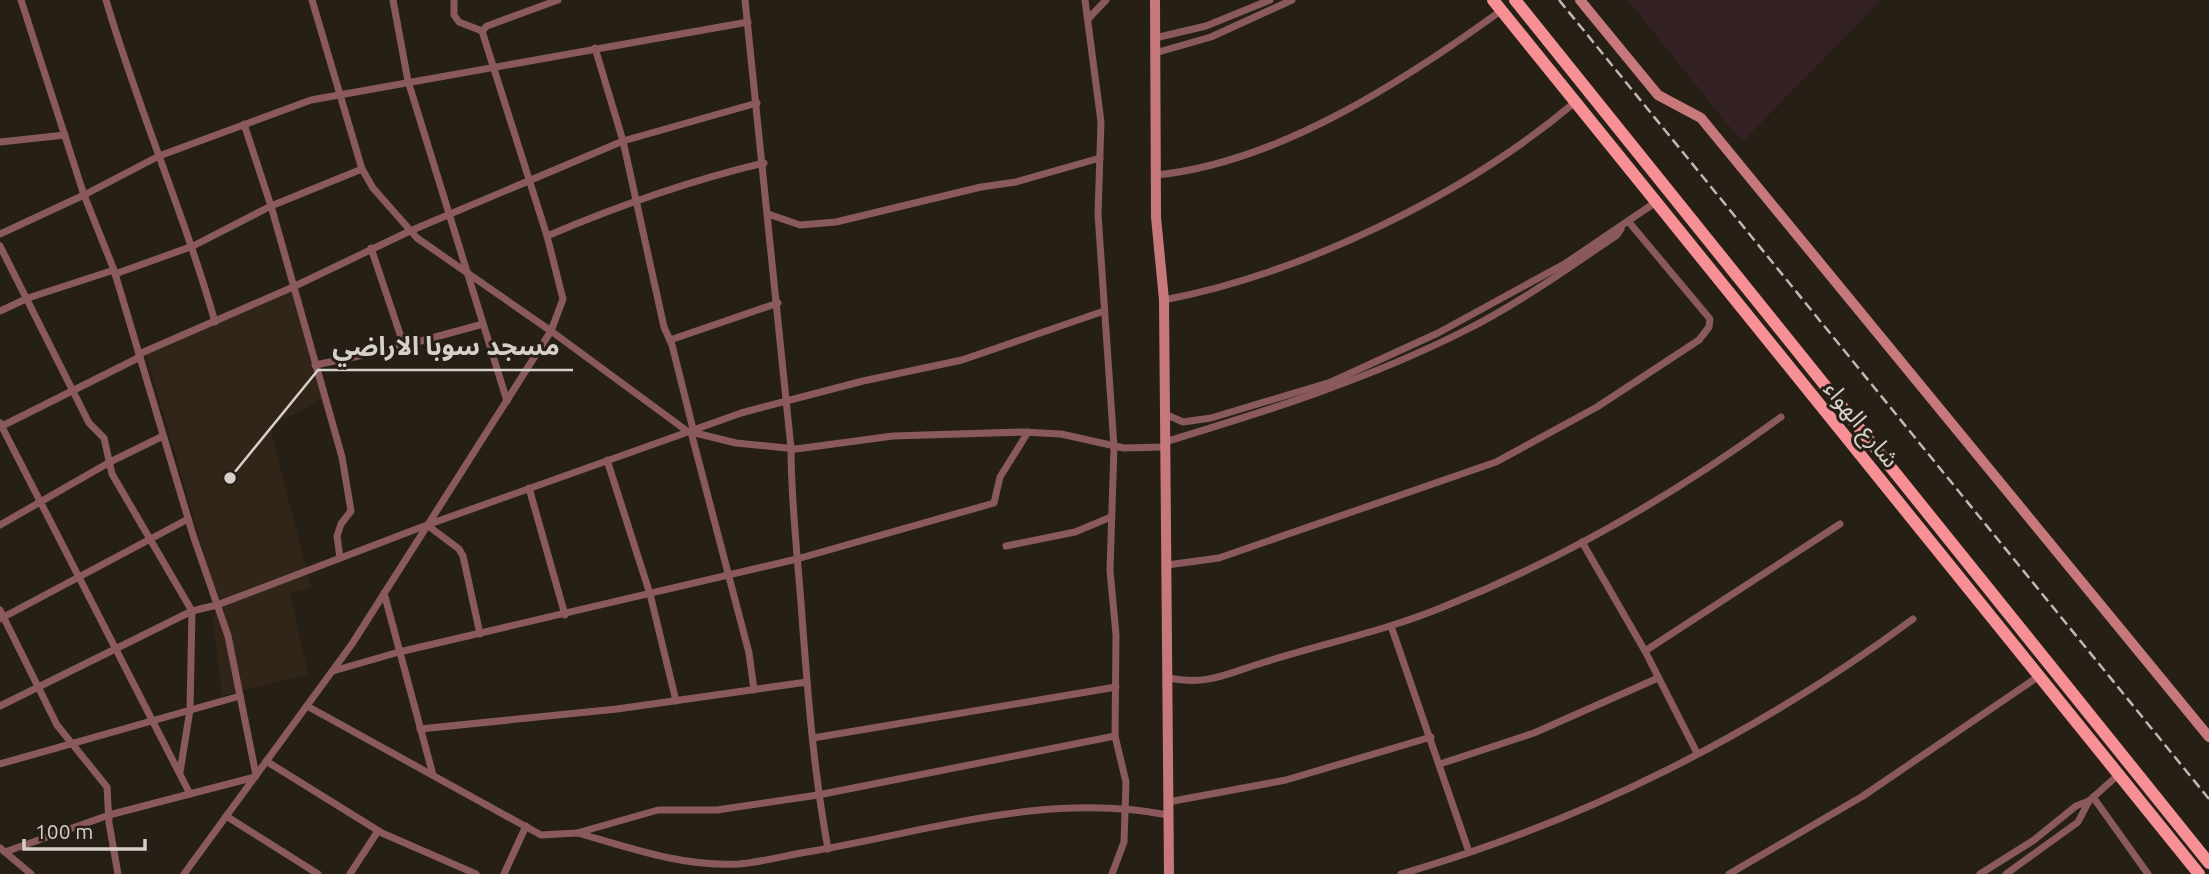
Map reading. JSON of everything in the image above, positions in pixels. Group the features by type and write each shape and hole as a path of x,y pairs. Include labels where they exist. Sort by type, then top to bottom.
{"main road":[{"name":"شارع الهواء","path":"1515,0 2209,863"},
{"name":"شارع الهواء","path":"1497,5 2199,874"}],"street":[{"path":"21,0 84,195 115,272 188,519 228,636 255,776"},
{"path":"106,0 123,59 194,246 215,322"},
{"path":"312,0 362,169 373,188 410,230 690,431 737,443 791,448 821,447 893,436 1028,432 1061,434 1114,447 1165,444 1272,409 1406,358 1464,331 1552,279 1617,235 1627,222"},
{"path":"393,0 408,81 507,401"},
{"path":"454,0 454,15 459,22 482,31"},
{"path":"482,31 487,26 558,0"},
{"path":"746,0 778,303 784,400 791,448 791,505 807,682 818,795 828,849"},
{"path":"1085,0 1097,83 1100,158 1098,214 1114,447 1111,517 1115,736 1126,782 1127,807 1124,842 1112,874"},
{"path":"1088,19 1106,0"},
{"path":"1155,0 1156,175 1164,300 1169,874"},
{"path":"1155,38 1206,26 1270,0"},
{"path":"1155,53 1211,37 1292,0"},
{"path":"1580,0 1658,95 1690,109 1709,128 2209,737"},
{"path":"1156,175 1186,172 1223,161 1324,120 1418,68 1497,5"},
{"path":"0,234 159,156 301,103 341,93 492,69 748,22"},
{"path":"188,872 332,671 384,593 551,331 563,299 547,236 482,31"},
{"path":"595,48 623,141 664,327 670,340 690,431 749,653 754,690"},
{"path":"190,794 82,578 1,426 140,355 293,287 410,230 623,141 757,103"},
{"path":"1164,300 1199,293 1282,266 1394,218 1493,164 1538,133 1574,103"},
{"path":"244,124 271,205 342,457 351,511 341,524 337,536 340,558"},
{"path":"0,142 65,135"},
{"path":"768,214 800,225 836,222 981,187 1016,182 1100,158"},
{"path":"547,236 634,200 698,178 764,163"},
{"path":"0,311 28,298 194,246 271,205 362,169"},
{"path":"1165,414 1183,422 1211,418 1331,382 1438,333 1566,263 1656,202"},
{"path":"1167,565 1219,558 1496,462 1597,407 1699,340 1709,327 1710,319 1627,222"},
{"path":"0,246 74,388 89,424 104,438 112,474 192,611 190,710 180,772"},
{"path":"371,248 404,346"},
{"path":"670,340 778,303"},
{"path":"0,706 192,611 217,605 607,460 784,400 962,360 1104,311"},
{"path":"315,365 404,346 483,324"},
{"path":"1168,678 1190,682 1239,673 1264,662 1391,626 1444,607 1582,542 1685,484 1781,417"},
{"path":"332,671 400,652 797,559 994,503 1000,477 1028,432"},
{"path":"0,525 110,462 163,436"},
{"path":"607,460 650,594 676,701"},
{"path":"529,488 565,615"},
{"path":"1006,546 1075,532 1111,517"},
{"path":"118,874 107,787 57,725 1,616 82,578 188,519"},
{"path":"1645,651 1840,524"},
{"path":"427,525 459,549 463,556 480,634"},
{"path":"1582,542 1645,651 1697,753"},
{"path":"384,593 433,775"},
{"path":"1401,874 1469,852 1591,806 1697,753 1823,681 1913,619"},
{"path":"1391,626 1469,852"},
{"path":"1729,874 1863,796 2039,676"},
{"path":"1440,764 1534,733 1658,678"},
{"path":"420,729 676,701 807,682"},
{"path":"813,738 1116,687"},
{"path":"0,764 240,696"},
{"path":"307,706 541,835 577,833 658,810 717,810 818,795 1115,736"},
{"path":"1168,802 1286,780 1431,737"},
{"path":"266,761 378,831 476,874"},
{"path":"1980,874 2034,840 2076,806 2091,799 2118,775"},
{"path":"2,850 109,815 255,776"},
{"path":"2006,874 2078,822 2091,799"},
{"path":"2091,799 2148,874"},
{"path":"577,833 665,858 739,864 828,849 1002,813 1068,807 1127,807 1168,815"},
{"path":"226,816 318,874"},
{"path":"504,874 526,827"},
{"path":"350,874 378,831"},
{"path":"2,850 31,874"}],"shaded area":[{"path":"1628,0 1881,0 1742,142"},
{"path":"293,287 326,397 270,427 311,587 290,594 308,674 222,696 213,618 219,605 145,351"}],"railway":[{"path":"1559,0 2209,799"}],"place":[{"name":"مسجد سوبا الاراضي","path":"230,478"}]}
